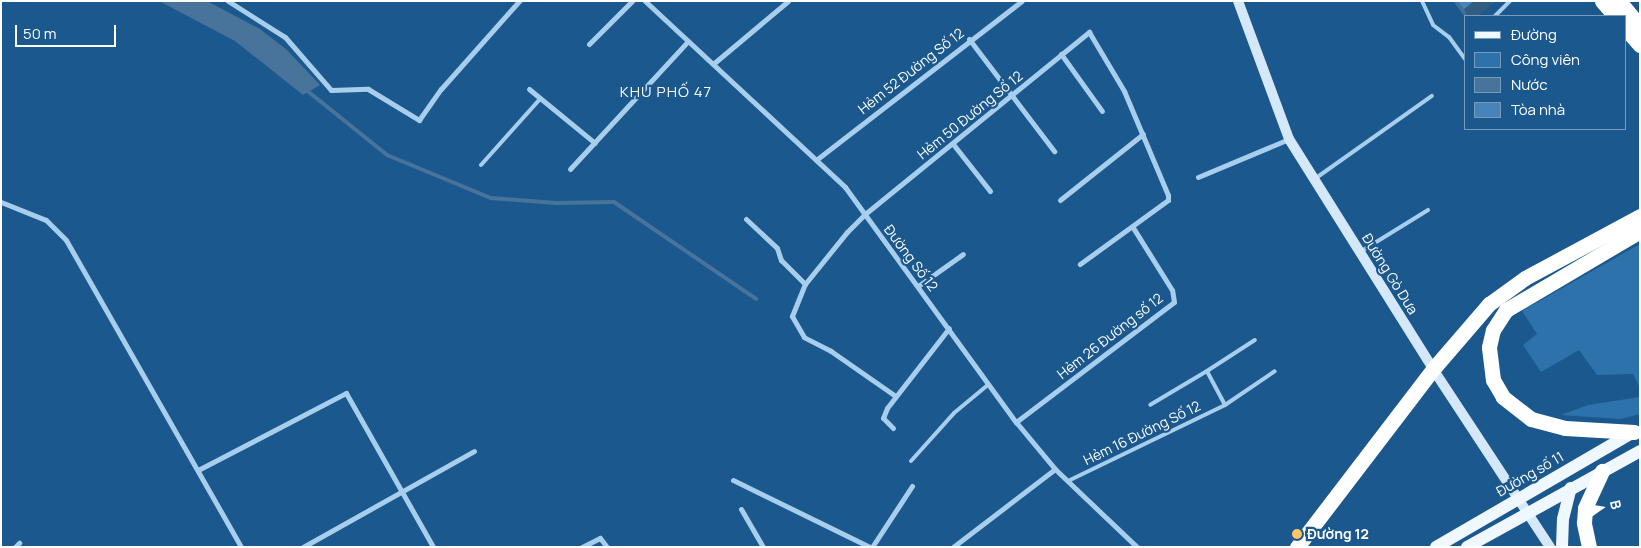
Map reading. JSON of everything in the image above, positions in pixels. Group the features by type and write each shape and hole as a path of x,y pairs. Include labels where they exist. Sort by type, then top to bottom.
{"highway":[{"path":"1602,1 1614,15"},
{"path":"1619,1 1640,26"},
{"path":"1626,29 1640,46"},
{"path":"1297,547 1433,369 1489,304 1525,278 1640,216"},
{"path":"1637,430 1565,428 1531,419 1514,408 1498,389 1492,371 1489,347 1493,330 1506,310 1640,231"},
{"path":"1589,547 1584,523 1585,508 1602,471"}],"main road":[{"name":"Đường số 11","path":"1436,547 1517,498 1637,430"},
{"path":"1467,547 1640,451"},
{"path":"1562,547 1564,511 1572,488"}],"street":[{"path":"228,1 285,37 331,90 368,89 419,120 442,89 520,1"},
{"path":"588,44 632,1"},
{"name":"Đường Số 12","path":"646,1 845,187 1016,422 1055,469 1137,547"},
{"path":"713,64 788,1"},
{"name":"Hẻm 52 Đường Số 12","path":"816,160 969,39 1022,1"},
{"name":"Đường Gò Dưa","path":"1238,1 1289,140 1433,369 1550,547"},
{"name":"Hẻm 50 Đường Số 12","path":"894,395 831,351 804,337 792,316 805,284 847,232 865,214 1014,95 1089,32 1124,91 1143,134"},
{"path":"969,39 1014,95 1054,150"},
{"path":"570,170 688,41"},
{"path":"1061,54 1102,111"},
{"path":"529,90 595,142"},
{"path":"1060,200 1143,134 1167,188 1168,200 1080,264"},
{"path":"1198,177 1289,140"},
{"path":"953,144 990,191"},
{"path":"1,202 46,220 66,240 241,547"},
{"path":"746,219 777,248 781,260 805,284"},
{"name":"Hẻm 26 Đường số 12","path":"1016,422 1174,302 1172,290 1132,226"},
{"path":"918,286 963,254"},
{"path":"893,428 883,418 894,395 949,328"},
{"path":"198,470 346,393 433,547"},
{"path":"303,547 474,451"},
{"path":"953,547 1055,469"},
{"path":"733,480 871,547 912,486"},
{"path":"741,510 763,547"},
{"path":"582,547 600,538 607,547"}],"lane":[{"path":"1422,1 1433,24 1448,37 1464,58"},
{"path":"1496,15 1510,1"},
{"path":"1314,180 1432,96"},
{"path":"481,165 540,99"},
{"path":"1360,252 1428,210"},
{"name":"Hẻm 16 Đường Số 12","path":"1150,405 1256,340"},
{"path":"1207,371 1225,405"},
{"name":"Hẻm 16 Đường Số 12","path":"1068,481 1225,405 1275,371"},
{"path":"911,461 954,413 989,384"}],"green space":[{"path":"1640,244 1640,388 1633,374 1597,375 1579,350 1541,372 1523,345 1537,334 1522,311"},
{"path":"1640,397 1640,414 1621,419 1561,415 1588,405"}],"water":[{"path":"159,1 207,1 260,29 287,50 320,85 303,95 235,41"}],"building":[{"path":"1458,1 1474,1 1464,9"}],"waterway":[{"path":"305,89 387,155 491,198 556,203 614,202 756,299"}],"place":[{"name":"Đường 12","path":"1297,534"}],"district":[{"name":"KHU PHỐ 47","path":"666,92"}]}
